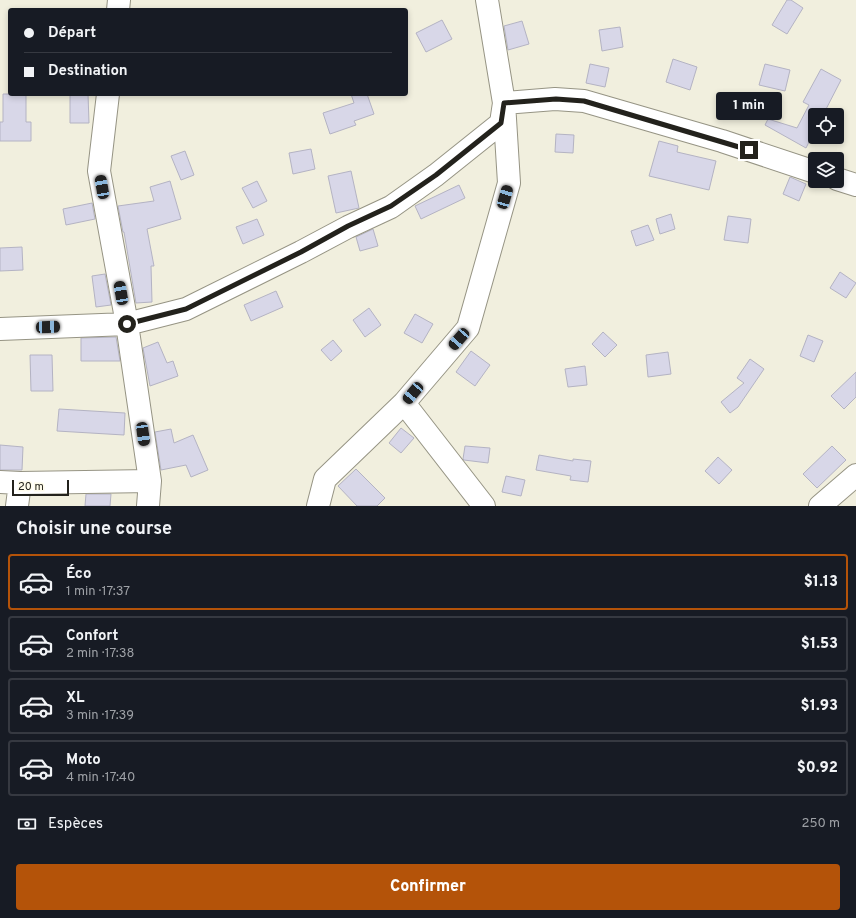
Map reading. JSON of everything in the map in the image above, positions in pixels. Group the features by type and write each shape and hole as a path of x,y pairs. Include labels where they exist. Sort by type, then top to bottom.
{"street":[{"path":"318,506 325,480 404,404 468,328 509,183 504,103 487,0"},
{"path":"108,96 100,172 127,324 150,481 148,506"},
{"path":"504,103 556,99 584,101 722,141 808,170"},
{"path":"0,329 127,324 186,309 301,252 348,226 391,206 436,175 501,123 504,103"},
{"path":"844,181 856,185"},
{"path":"404,404 484,506"},
{"path":"820,506 856,475"},
{"path":"16,506 10,482 150,481"}],"building":[{"path":"787,0 791,0 803,8 787,34 772,25"},
{"path":"442,20 452,39 426,52 416,33"},
{"path":"522,21 529,44 508,50 504,26"},
{"path":"620,27 623,47 602,51 599,30"},
{"path":"673,59 697,67 690,90 666,82"},
{"path":"590,64 609,68 605,87 586,83"},
{"path":"765,64 790,70 785,91 759,85"},
{"path":"821,69 841,80 827,108 808,108 808,144 806,148 765,125 768,119 797,128 809,105 803,102"},
{"path":"3,94 8,94 8,96 26,96 26,122 31,122 31,141 0,141 0,122 3,122"},
{"path":"70,96 88,96 89,123 70,123"},
{"path":"352,96 368,96 374,114 354,121 356,125 330,134 323,113 354,103"},
{"path":"556,134 574,135 573,153 555,152"},
{"path":"659,141 678,146 677,152 716,161 709,190 649,176"},
{"path":"311,149 315,169 293,174 289,153"},
{"path":"185,151 194,175 181,180 171,156"},
{"path":"351,171 359,208 336,213 328,176"},
{"path":"790,177 806,184 799,201 783,194"},
{"path":"170,181 181,219 147,229 154,266 151,266 152,302 136,303 118,206 154,201 150,187"},
{"path":"257,181 267,201 253,208 242,188"},
{"path":"459,185 465,198 421,219 415,206"},
{"path":"92,203 95,219 66,225 63,209"},
{"path":"671,214 675,229 660,234 656,219"},
{"path":"728,216 751,219 748,243 724,240"},
{"path":"257,219 264,235 243,244 236,227"},
{"path":"648,225 654,240 636,246 631,231"},
{"path":"373,229 378,246 360,251 356,237"},
{"path":"22,247 23,270 0,271 0,248"},
{"path":"840,272 856,283 846,298 830,288"},
{"path":"105,274 111,305 96,307 92,276"},
{"path":"276,291 283,307 251,321 244,305"},
{"path":"369,308 381,325 365,337 353,320"},
{"path":"415,314 433,324 422,343 404,333"},
{"path":"603,332 617,345 605,357 592,344"},
{"path":"808,335 823,341 814,362 800,356"},
{"path":"116,337 120,361 81,361 81,338"},
{"path":"333,340 342,351 331,361 321,350"},
{"path":"158,342 167,363 173,361 178,376 150,386 143,348"},
{"path":"471,351 490,365 475,386 456,372"},
{"path":"668,352 671,374 648,377 646,355"},
{"path":"30,355 52,355 53,391 31,391"},
{"path":"750,359 764,369 738,407 730,413 721,402 744,383 737,378"},
{"path":"585,366 587,385 568,387 565,369"},
{"path":"856,372 856,397 844,409 831,396"},
{"path":"59,409 125,413 124,435 57,431"},
{"path":"401,428 414,438 401,453 389,443"},
{"path":"171,429 174,443 193,435 208,470 191,477 186,465 161,470 155,432"},
{"path":"0,445 23,447 22,470 0,470"},
{"path":"465,446 490,448 488,463 464,460"},
{"path":"832,446 846,460 817,488 803,474"},
{"path":"539,455 573,461 573,459 591,461 588,482 570,480 571,476 536,470"},
{"path":"718,457 732,470 719,484 705,471"},
{"path":"356,469 385,498 377,506 357,506 338,486"},
{"path":"506,476 525,480 521,496 502,492"},
{"path":"86,494 111,494 110,506 85,506"}],"route":[{"path":"127,324 186,309 301,252 348,226 391,206 436,175 501,123 504,103 556,99 584,101 749,150"}]}
